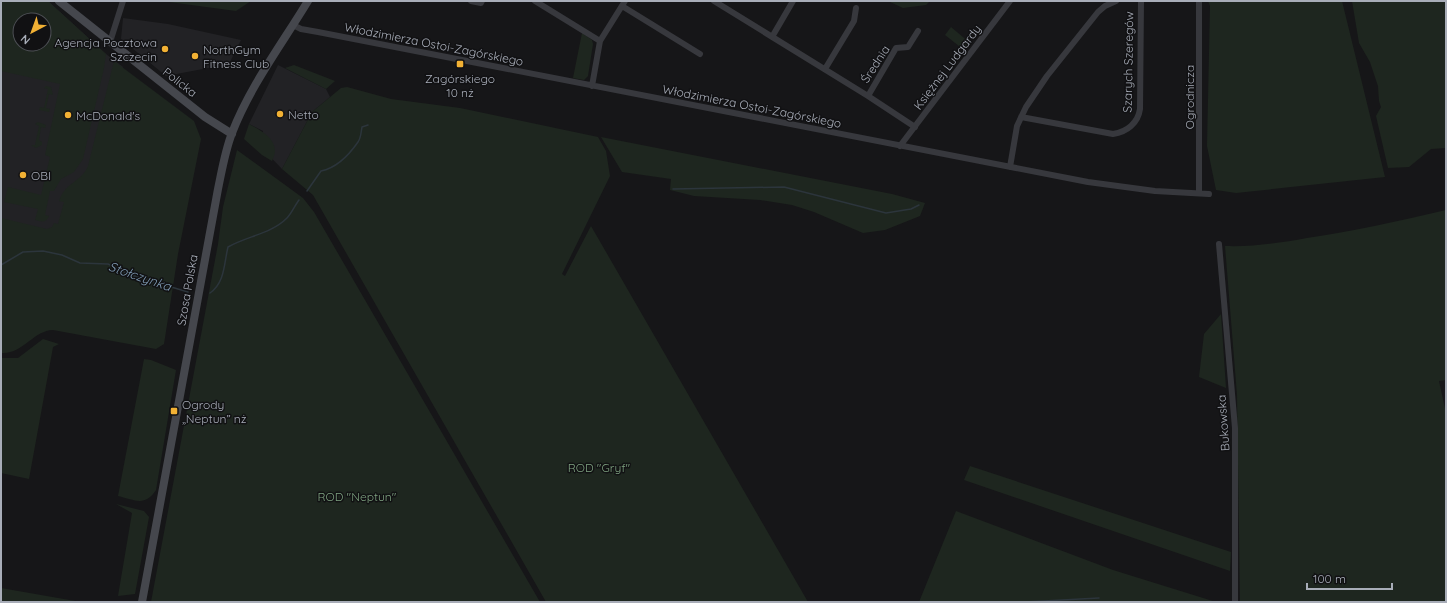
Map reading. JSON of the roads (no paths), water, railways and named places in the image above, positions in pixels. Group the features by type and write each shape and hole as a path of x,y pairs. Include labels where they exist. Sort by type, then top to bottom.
{"street":[{"name":"Policka","path":"59,1 205,117 232,134"},
{"path":"110,42 123,1"},
{"name":"Szosa Polska","path":"142,602 218,189 232,134 252,92 308,1"},
{"path":"471,1 481,3 482,1"},
{"path":"535,1 600,41"},
{"name":"Średnia","path":"714,1 825,69 915,127"},
{"path":"772,37 793,1"},
{"name":"Księżnej Ludgardy","path":"900,146 1010,1"},
{"path":"1010,167 1015,134 1021,117 1047,76 1098,12 1104,6 1116,1"},
{"name":"Szarych Szeregów","path":"1021,117 1113,134 1125,131 1134,124 1140,109 1140,1"},
{"name":"Ogrodnicza","path":"1199,1 1199,193"},
{"path":"592,86 600,41 623,3 700,54"},
{"path":"825,69 854,21 856,8"},
{"name":"Włodzimierza Ostoi-Zagórskiego","path":"293,25 302,29 1110,186 1155,191 1209,194"},
{"name":"Średnia","path":"868,96 896,48 908,46 918,31"},
{"name":"Bukowska","path":"1219,244 1235,428 1235,602"}],"waterway":[{"name":"Stołczynka","path":"307,191 321,171 337,164 351,152 359,140 362,127 368,125"},
{"path":"673,189 784,187 886,213 911,209 919,205"},
{"name":"Stołczynka","path":"210,293 219,284 225,266 228,247 274,228 289,216 299,200"},
{"name":"Stołczynka","path":"1,265 23,252 43,251 62,255 80,263 108,264 131,275 188,292"},
{"path":"1025,602 1099,598"}],"place":[{"name":"Agencja Pocztowa Szczecin","path":"165,49"},
{"name":"NorthGym Fitness Club","path":"195,56"},
{"name":"Zagórskiego 10 nż","path":"460,64"},
{"name":"Netto","path":"280,114"},
{"name":"McDonald's","path":"68,115"},
{"name":"OBI","path":"23,175"},
{"name":"Ogrody „Neptun” nż","path":"174,411"}],"park label":[{"name":"ROD \"Gryf\"","path":"599,467"},
{"name":"ROD \"Neptun\"","path":"357,496"}]}
